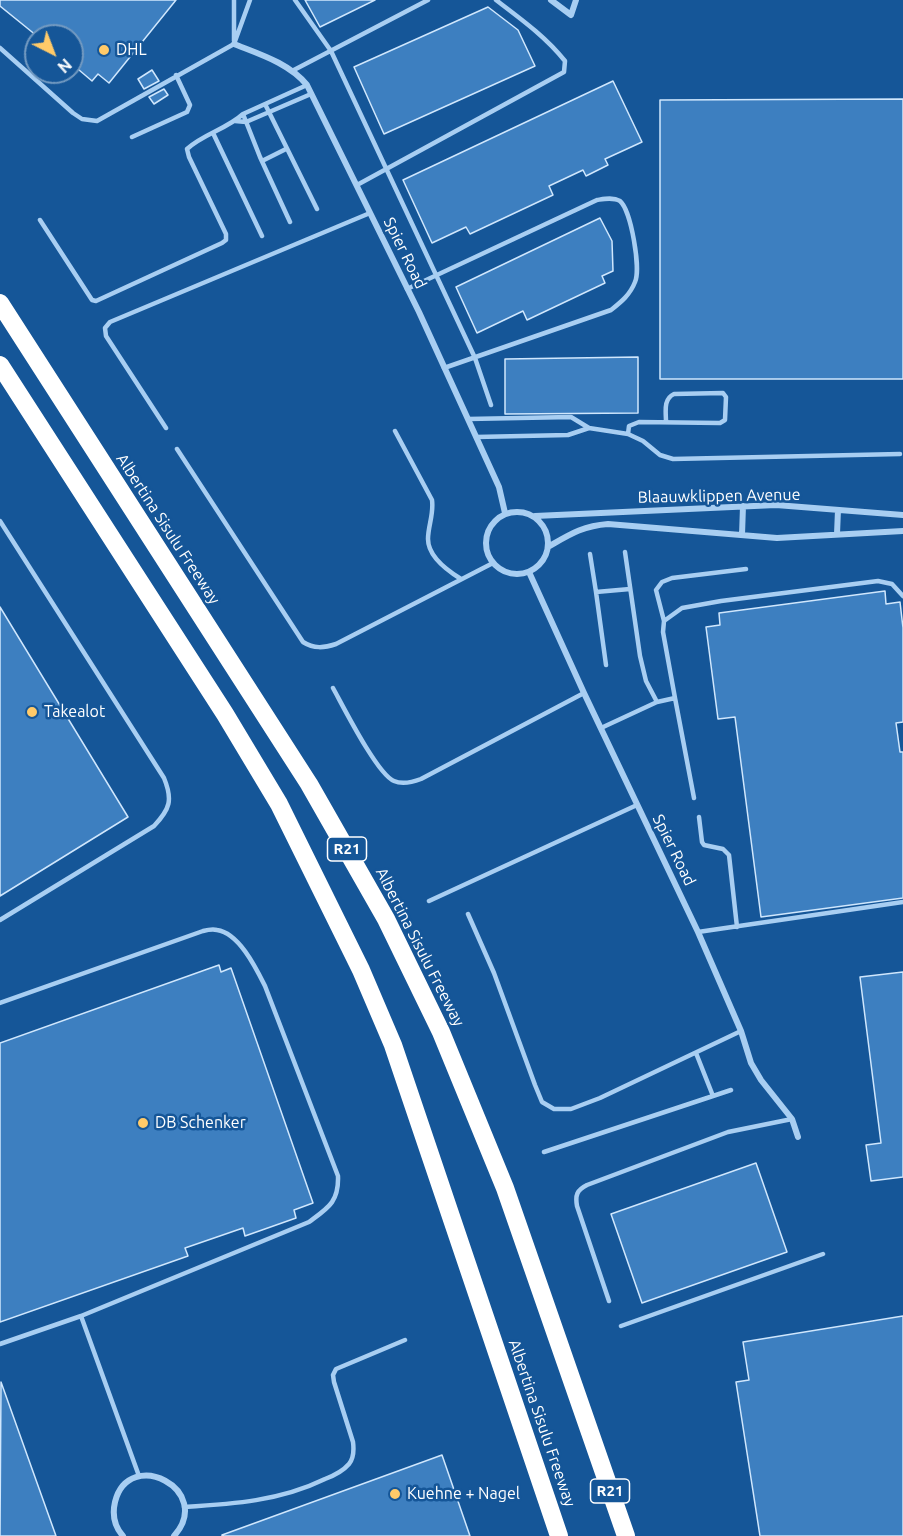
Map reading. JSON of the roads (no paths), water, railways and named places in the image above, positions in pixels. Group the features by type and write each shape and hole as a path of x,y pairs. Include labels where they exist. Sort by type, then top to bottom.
{"highway":[{"name":"Albertina Sisulu Freeway","path":"0,303 309,784 386,919 441,1032 505,1188 626,1536"},
{"name":"Albertina Sisulu Freeway","path":"0,365 225,714 273,794 351,949 393,1045 559,1536"}],"street":[{"path":"551,0 571,15 576,0"},
{"name":"Spier Road","path":"234,44 278,62 300,77 307,85 476,436 499,487 505,513"},
{"name":"Blaauwklippen Avenue","path":"535,516 776,505 903,515"},
{"path":"742,535 743,506"},
{"path":"837,534 838,510"},
{"path":"515,511 535,516 546,530 548,548 542,562 529,572 519,574 500,570 488,555 486,535 497,519 505,513 515,511"},
{"name":"Blaauwklippen Avenue","path":"548,548 578,529 608,524 777,538 903,531"},
{"name":"Spier Road","path":"529,572 600,728 698,932 741,1031 751,1064 792,1119 798,1137"},
{"path":"123,1536 114,1520 113,1509 116,1497 122,1488 139,1476 154,1476 165,1480 174,1486 181,1496 184,1507 183,1519 174,1536"}],"lane":[{"path":"234,0 234,44"},
{"path":"0,48 73,113 90,121 97,121 234,44 249,0"},
{"path":"295,0 331,51 475,358 491,405"},
{"path":"292,71 428,0"},
{"path":"357,185 564,72 565,61 557,51 527,23 496,0"},
{"path":"132,137 187,112 190,108 176,75"},
{"path":"39,219 92,300 96,301 222,243 226,234 187,149 243,114 307,85"},
{"path":"235,121 246,122 311,94"},
{"path":"265,104 317,209"},
{"path":"243,114 291,222"},
{"path":"213,133 262,236"},
{"path":"262,160 286,149"},
{"path":"407,289 597,200 613,198 620,202 627,211 637,260 636,280 626,298 611,310 444,368"},
{"path":"166,428 106,336 105,328 110,322 370,213"},
{"path":"628,434 632,423 720,423 725,420 726,397 723,393 715,392 674,393 666,400 666,422"},
{"path":"468,419 571,417 589,428 628,434 643,441 660,455 673,459 900,454"},
{"path":"476,436 568,435 589,428"},
{"path":"395,431 432,500 434,512 428,541 432,551 447,570 461,579"},
{"path":"177,449 303,642 310,646 319,648 336,644 493,563"},
{"path":"0,522 164,778 170,799 162,817 154,826 0,920"},
{"path":"625,552 640,656 646,681 657,702"},
{"path":"590,554 606,665"},
{"path":"694,798 663,632 664,621 656,590 662,582 672,578 746,569"},
{"path":"664,621 682,608 878,581 892,584 903,596"},
{"path":"596,592 630,589"},
{"path":"333,688 378,765 393,781 402,783 421,779 584,693"},
{"path":"600,728 657,702 675,698"},
{"path":"429,901 637,805"},
{"path":"699,817 704,845 723,849 729,855 737,927"},
{"path":"698,932 903,902"},
{"path":"468,914 494,973 542,1102 554,1109 570,1109 600,1098 741,1031"},
{"path":"0,1003 203,930 218,930 230,936 255,966 265,986 338,1176 339,1191 333,1202 309,1222 81,1316 0,1344"},
{"path":"696,1053 713,1096"},
{"path":"544,1152 731,1090"},
{"path":"609,1302 577,1206 577,1192 587,1185 728,1132 792,1119"},
{"path":"621,1326 823,1254"},
{"path":"81,1316 139,1476"},
{"path":"184,1507 244,1503 279,1496 309,1487 349,1465 353,1457 353,1442 333,1375 336,1369 405,1341"}],"place":[{"name":"DHL","path":"104,50"},
{"name":"Takealot","path":"32,712"},
{"name":"DB Schenker","path":"143,1123"},
{"name":"Kuehne + Nagel","path":"395,1494"}]}
